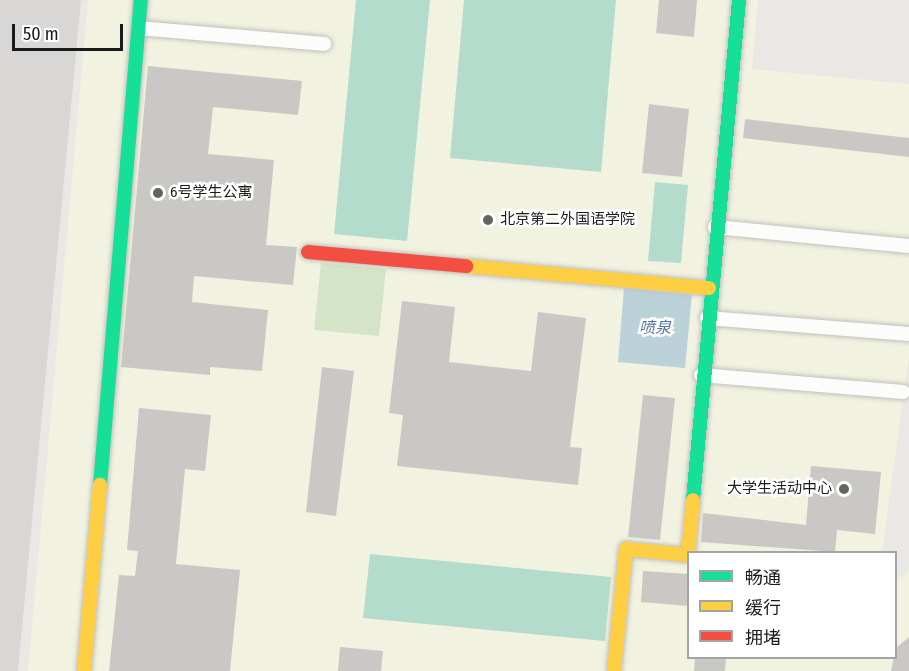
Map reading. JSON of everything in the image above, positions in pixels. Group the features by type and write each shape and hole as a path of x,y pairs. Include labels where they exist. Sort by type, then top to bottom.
{"street":[{"path":"84,671 141,0"},
{"path":"688,551 701,375 739,0"},
{"path":"139,28 324,44"},
{"path":"715,227 909,246"},
{"path":"308,252 710,288"},
{"path":"707,318 909,334"},
{"path":"701,375 903,392"},
{"path":"614,671 626,549 687,555"}],"shaded area":[{"path":"0,0 81,0 18,671 0,671"},
{"name":"北京第二外国语学院","path":"88,0 758,0 752,69 909,84 909,357 882,551 687,551 687,659 897,659 897,578 908,572 909,564 909,671 28,671"}],"green space":[{"path":"356,0 430,0 407,241 334,234"},
{"path":"464,0 616,0 601,172 450,158"},
{"path":"655,182 688,185 681,263 648,261"},
{"path":"321,263 386,269 379,336 314,330"},
{"path":"370,554 611,577 605,641 363,618"}],"water":[{"name":"喷泉","path":"624,288 692,295 685,368 618,362"}],"building":[{"path":"659,0 697,0 694,37 656,33"},
{"path":"148,66 302,81 298,115 213,107 208,154 274,160 266,245 297,247 293,285 194,276 192,302 268,310 262,371 210,367 210,375 121,367"},
{"path":"649,104 689,109 682,177 642,173"},
{"path":"745,119 909,138 909,157 743,138"},
{"path":"402,301 455,307 449,362 531,371 538,312 586,318 570,447 582,448 578,485 397,466 403,415 389,413"},
{"path":"322,367 354,371 336,516 306,512"},
{"path":"643,395 675,398 660,540 628,537"},
{"path":"139,408 211,415 205,471 185,469 176,564 240,570 230,671 109,671 119,575 135,576 138,551 127,550"},
{"path":"811,466 881,472 875,534 837,530 835,551 701,542 703,513 806,525"},
{"path":"643,571 687,574 687,606 641,602"},
{"path":"909,637 909,671 891,671 894,659 897,659 897,647"},
{"path":"340,647 383,651 381,671 338,671"},
{"path":"695,659 726,659 725,671 694,671"}],"traffic: fast":[{"path":"100,485 141,0"},
{"path":"693,500 739,0"}],"traffic: slow":[{"path":"466,266 709,288"},
{"path":"84,671 100,485"},
{"path":"688,551 693,500"},
{"path":"614,671 626,549 687,555"}],"traffic: jam":[{"path":"308,252 466,266"}],"place":[{"name":"6号学生公寓","path":"158,193"},
{"name":"北京第二外国语学院","path":"488,220"},
{"name":"大学生活动中心","path":"844,489"}]}
